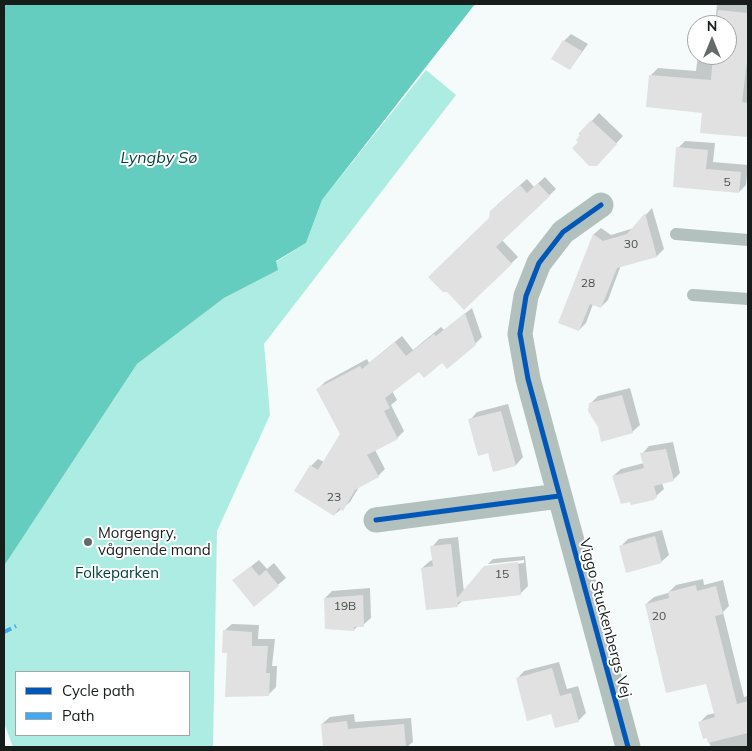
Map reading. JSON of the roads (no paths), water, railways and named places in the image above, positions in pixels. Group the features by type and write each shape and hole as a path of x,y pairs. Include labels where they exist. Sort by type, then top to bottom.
{"street":[{"name":"Viggo Stuckenbergs Vej","path":"601,205 563,232 539,263 526,296 520,334 528,380 628,747"},
{"path":"376,520 559,496"}],"lane":[{"path":"676,234 748,240"},
{"path":"693,295 748,299"}],"water":[{"name":"Lyngby Sø","path":"4,4 475,4 322,200 306,243 276,261 278,270 224,298 137,364 4,566"}],"place":[{"name":"Morgengry, vågnende mand","path":"88,542"}],"park label":[{"name":"Folkeparken","path":"117,573"}]}
